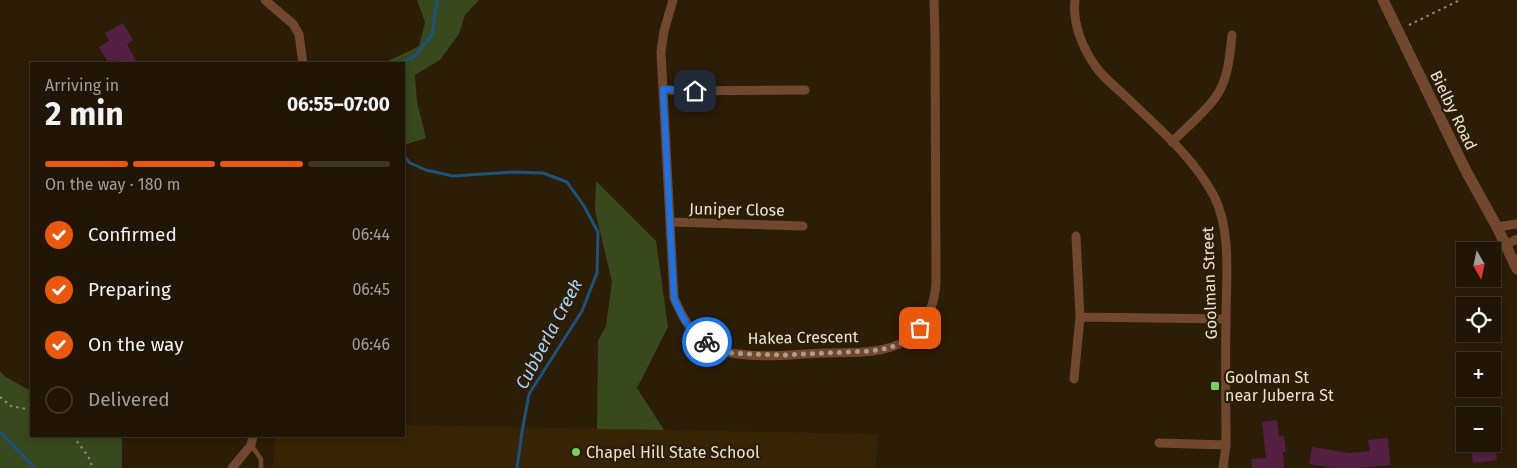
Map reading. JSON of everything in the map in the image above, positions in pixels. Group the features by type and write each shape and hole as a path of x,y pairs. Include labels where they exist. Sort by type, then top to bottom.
{"street":[{"path":"265,0 293,24 299,34 304,62"},
{"name":"Hakea Crescent","path":"673,0 664,31 661,52 674,298 682,319 693,334 712,346 730,353 784,355 870,351 889,348 906,341 920,328 935,297 934,0"},
{"name":"Goolman Street","path":"1075,0 1075,20 1084,48 1097,69 1172,142 1201,174 1214,197 1223,222 1226,319 1226,445 1223,468"},
{"name":"Bielby Road","path":"1383,0 1466,171 1517,268"},
{"path":"1172,142 1216,97 1224,82 1232,35"},
{"path":"663,89 805,90"},
{"name":"Juniper Close","path":"670,222 803,226"},
{"path":"1498,230 1517,224"},
{"name":"Bielby Road","path":"1498,230 1513,241 1517,253"},
{"path":"1074,379 1080,317 1076,236"},
{"path":"1080,317 1226,319"},
{"path":"232,468 252,441"},
{"path":"1159,442 1226,445"}],"lane":[{"path":"252,441 261,459 261,468"}],"path":[{"path":"1409,25 1460,0"},
{"path":"0,397 11,406 30,410"},
{"path":"74,437 88,456 93,468"}],"shaded area":[{"name":"Chapel Hill State School","path":"405,425 878,434 876,468 273,468 276,437 405,437"}],"green space":[{"path":"417,0 479,0 465,15 459,34 440,60 415,75 417,102 426,138 405,145 405,62 386,62 419,46 425,22"},
{"path":"596,181 656,241 668,327 637,388 664,430 597,429 598,341 606,326 612,282 595,210"},
{"path":"0,371 4,376 30,390 30,437 119,437 122,439 122,468 0,468"}],"building":[{"path":"123,23 133,40 127,44 137,62 120,62 119,60 108,62 99,47 109,41 105,33"},
{"path":"1277,420 1279,437 1284,436 1286,452 1283,452 1284,468 1252,468 1251,459 1266,458 1262,422"},
{"path":"1388,438 1390,465 1333,468 1309,464 1312,447 1349,453 1370,451 1368,440"},
{"path":"1471,452 1496,452 1497,460 1473,463"}],"waterway":[{"name":"Cubberla Creek","path":"403,62 415,56 432,35 437,0"},
{"name":"Cubberla Creek","path":"405,157 410,163 426,170 453,176 512,172 543,173 567,182 584,206 598,232 597,273 582,311 529,394 517,468"},
{"path":"0,432 33,468"}],"way so far":[{"path":"707,342 730,353 747,354 784,355 870,351 889,348 906,341 920,328"}],"place":[{"name":"Goolman St near Juberra St","path":"1215,386"},
{"name":"Chapel Hill State School","path":"576,452"}],"route":[{"path":"695,91 663,89 674,298 682,319 693,334 707,342"}]}
